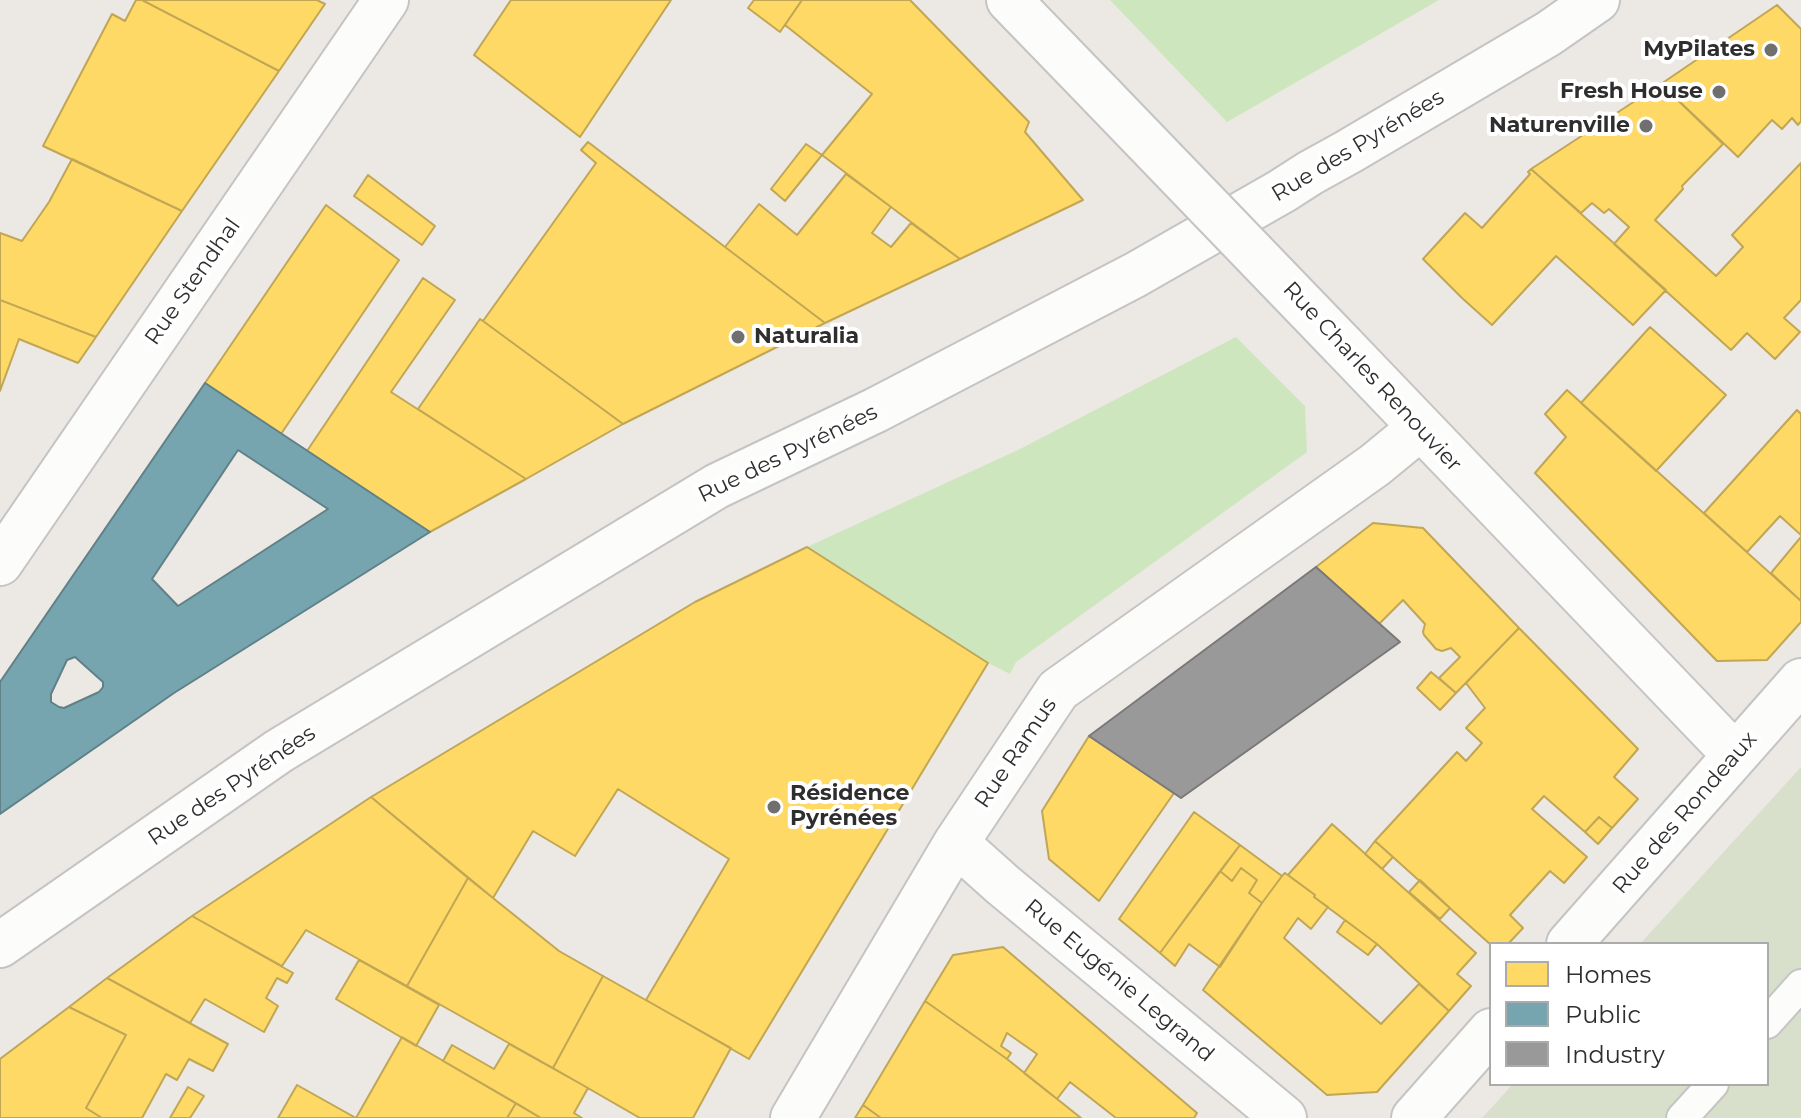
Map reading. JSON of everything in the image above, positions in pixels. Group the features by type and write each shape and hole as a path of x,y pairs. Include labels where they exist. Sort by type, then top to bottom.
{"street":[{"name":"Rue Stendhal","path":"0,563 386,0"},
{"name":"Rue Charles Renouvier","path":"1009,0 1735,755"},
{"name":"Rue des Pyrénées","path":"0,945 279,751 717,486 876,410 1135,275 1548,34 1597,0"},
{"name":"Rue Ramus","path":"793,1118 956,843 1058,690 1375,465 1420,428"},
{"name":"Rue des Rondeaux","path":"1571,942 1801,681"},
{"name":"Rue Eugénie Legrand","path":"956,843 1284,1118"},
{"path":"1414,1118 1489,1033"}],"lane":[{"path":"1769,1021 1801,985"},
{"path":"1682,1118 1711,1086"}],"green space":[{"path":"1110,0 1439,0 1227,122"},
{"path":"1236,337 1305,406 1307,452 1016,662 1010,674 807,547 1020,449"},
{"path":"1801,767 1801,1118 1482,1118 1511,1086 1769,1086 1769,942 1642,942"}],"building: Homes":[{"path":"136,0 142,0 279,71 182,211 43,146 112,14 125,21"},
{"path":"142,0 317,0 325,4 279,71"},
{"path":"511,0 671,0 580,137 474,55"},
{"path":"754,0 802,0 780,32 748,8"},
{"path":"802,0 910,0 1029,122 1025,132 1083,200 960,259 822,155 872,94 785,25"},
{"path":"1777,5 1801,29 1801,121 1798,125 1792,118 1782,129 1772,120 1738,157 1661,84"},
{"path":"1661,84 1723,144 1682,186 1683,189 1655,220 1716,276 1743,247 1732,235 1801,163 1801,300 1784,318 1800,332 1775,359 1747,333 1731,350 1614,244 1629,227 1609,209 1604,213 1592,203 1581,213 1531,169"},
{"path":"588,142 825,323 623,424 483,321 596,163 581,150"},
{"path":"806,144 822,155 785,201 771,189"},
{"path":"72,159 182,211 96,337 0,300 0,233 22,241 49,202"},
{"path":"1531,169 1666,290 1633,325 1556,256 1492,325 1423,259 1465,213 1482,228 1530,174"},
{"path":"846,174 891,207 872,233 891,247 911,223 960,259 825,323 725,247 759,204 797,235"},
{"path":"368,175 435,226 422,245 354,196"},
{"path":"326,205 399,260 281,434 205,383"},
{"path":"423,278 455,300 391,392 526,479 430,532 307,451"},
{"path":"0,300 96,337 78,363 19,339 0,391"},
{"path":"480,319 623,424 526,479 418,409"},
{"path":"1650,327 1726,395 1656,471 1581,403"},
{"path":"1567,390 1801,601 1801,622 1767,660 1717,661 1535,473 1566,437 1545,414"},
{"path":"1797,410 1801,414 1801,535 1780,516 1747,552 1704,513"},
{"path":"1373,523 1423,528 1519,628 1456,693 1439,678 1460,657 1451,648 1436,649 1424,635 1425,624 1403,600 1379,624 1316,567"},
{"path":"1801,537 1801,601 1771,573"},
{"name":"Résidence Pyrénées","path":"807,547 988,663 749,1059 646,1000 729,859 618,789 575,856 533,831 493,898 371,797 695,602"},
{"path":"1519,628 1638,749 1614,777 1638,799 1612,828 1599,817 1585,832 1544,796 1532,809 1587,857 1564,883 1550,871 1510,915 1523,928 1510,942 1489,943 1375,841 1457,752 1466,761 1482,743 1466,728 1485,708 1466,683"},
{"path":"1431,672 1456,693 1440,710 1417,688"},
{"path":"1089,736 1174,793 1099,901 1049,859 1042,811"},
{"path":"371,797 468,878 407,986 306,930 282,966 192,916"},
{"path":"1194,812 1240,845 1160,953 1119,919"},
{"path":"1599,817 1612,828 1598,844 1585,832"},
{"path":"1332,824 1476,953 1457,974 1471,986 1449,1011 1377,944 1288,875"},
{"path":"1375,841 1393,857 1382,869 1365,854"},
{"path":"1240,845 1282,876 1262,903 1249,893 1257,880 1241,868 1232,881 1220,871"},
{"path":"1241,868 1257,880 1249,893 1262,903 1220,967 1189,944 1175,966 1160,953 1220,871 1232,881"},
{"path":"1285,873 1328,907 1311,929 1298,918 1284,938 1381,1024 1419,984 1449,1011 1377,1092 1327,1095 1203,990"},
{"path":"468,878 559,951 603,976 553,1068 407,986"},
{"path":"1420,880 1450,908 1440,919 1409,892"},
{"path":"192,916 293,973 287,983 277,978 266,998 278,1006 264,1032 205,999 190,1023 107,978"},
{"path":"1345,920 1377,944 1368,955 1337,932"},
{"path":"1003,947 1197,1113 1194,1118 1116,1118 1070,1082 1057,1099 1024,1073 1037,1054 1007,1033 1001,1046 1011,1053 1007,1059 925,1001 953,955"},
{"path":"359,960 439,1005 416,1046 336,999"},
{"path":"603,976 731,1048 693,1118 640,1118 553,1068"},
{"path":"107,978 228,1044 213,1071 189,1059 177,1080 166,1074 142,1118 102,1118 86,1108 126,1035 69,1007"},
{"path":"925,1001 1007,1059 1081,1118 881,1118 863,1105"},
{"path":"69,1007 126,1035 86,1108 102,1118 0,1118 0,1059"},
{"path":"402,1037 516,1103 507,1118 356,1118"},
{"path":"509,1044 588,1088 574,1113 582,1118 541,1118 443,1061 452,1045 494,1069"},
{"path":"297,1085 356,1118 278,1118"},
{"path":"188,1087 204,1096 190,1118 170,1118"},
{"path":"516,1103 541,1118 507,1118"},
{"path":"863,1105 881,1118 855,1118"}],"building: Public":[{"path":"205,383 430,532 174,693 0,814 0,682","holes":["238,450 328,509 178,606 152,579","75,657 103,682 103,687 99,692 64,708 59,707 51,702 51,694 67,660"]}],"building: Industry":[{"path":"1316,567 1400,642 1181,798 1089,736"}],"place":[{"name":"MyPilates","path":"1771,50"},
{"name":"Fresh House","path":"1719,92"},
{"name":"Naturenville","path":"1646,126"},
{"name":"Naturalia","path":"738,337"},
{"name":"Résidence Pyrénées","path":"774,807"}]}
